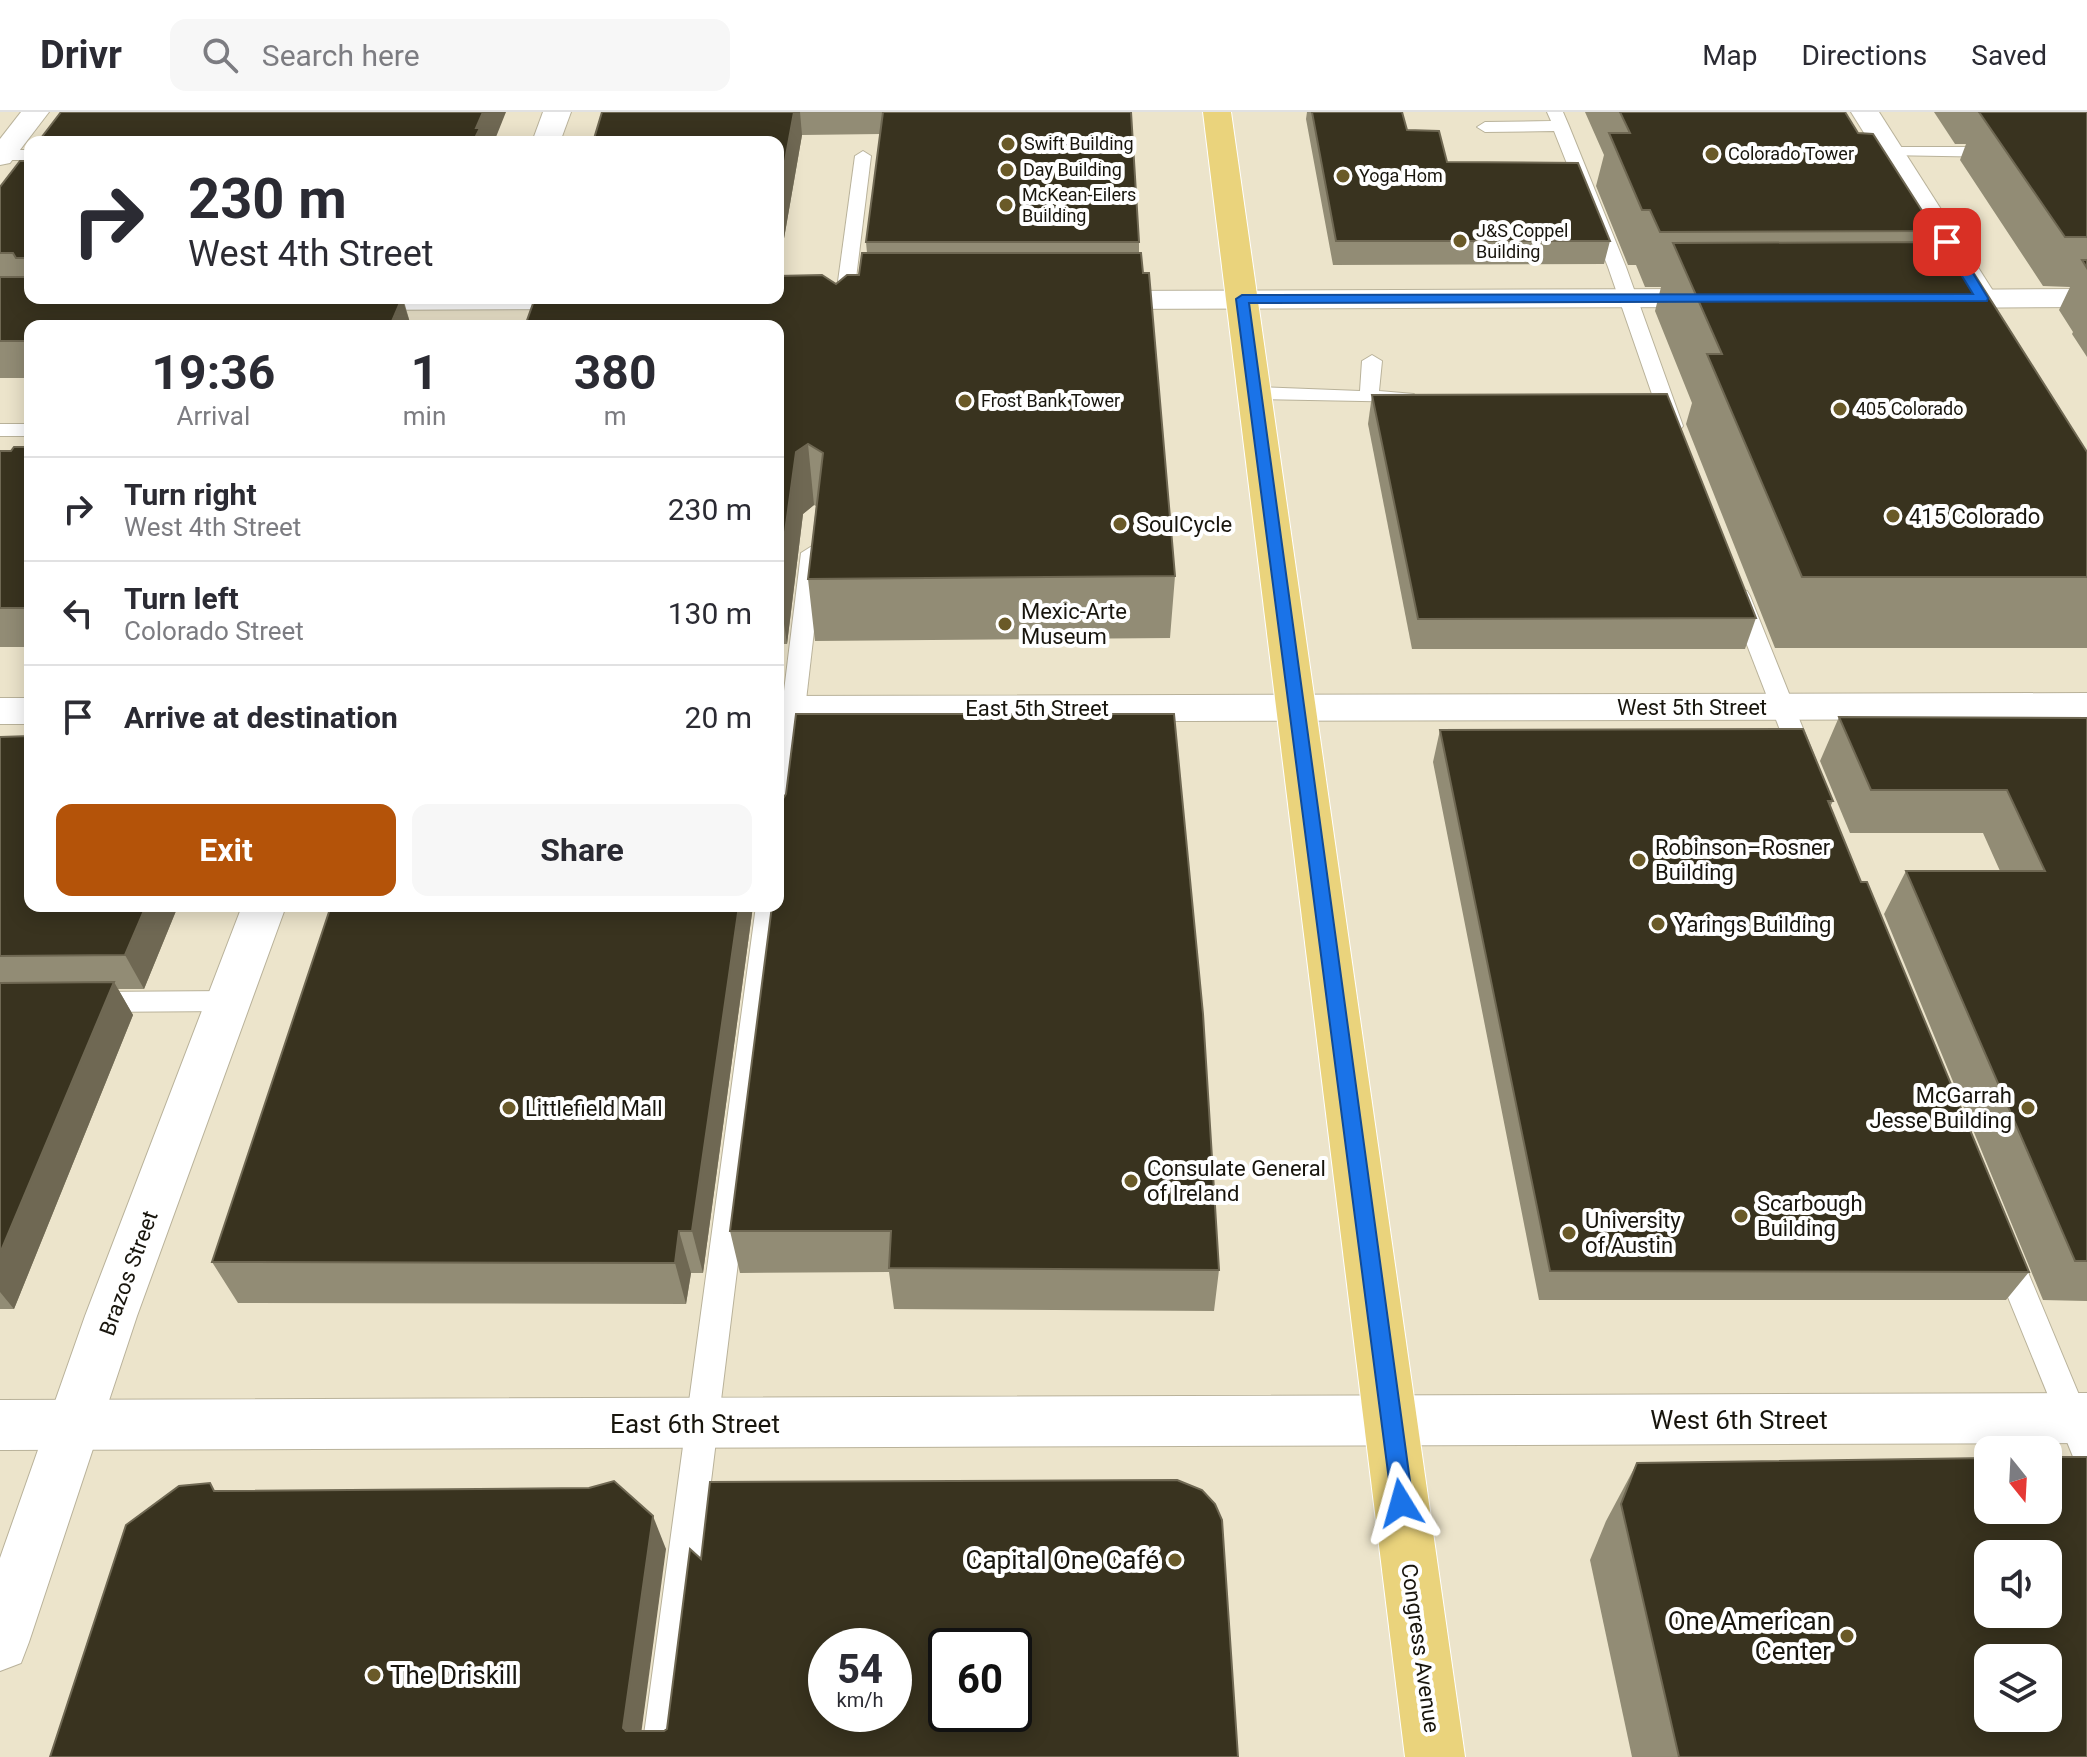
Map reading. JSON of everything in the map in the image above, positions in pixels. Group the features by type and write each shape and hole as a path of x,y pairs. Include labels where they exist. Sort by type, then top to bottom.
{"main road":[{"path":"0,156 35,112"},
{"path":"548,136 557,112"},
{"name":"Congress Avenue","path":"1217,112 1435,1757"},
{"path":"1865,112 2003,329"},
{"path":"1061,300 1738,298"},
{"path":"1897,299 2087,298"},
{"path":"813,300 842,315 875,300"},
{"path":"390,304 485,308 554,304"},
{"name":"West 5th Street","path":"1296,708 2087,706"},
{"name":"East 5th Street","path":"786,709 1296,708"},
{"path":"0,711 24,711"},
{"name":"Brazos Street","path":"0,1642 74,1424 262,912"},
{"name":"East 6th Street","path":"0,1425 1390,1421"},
{"name":"West 6th Street","path":"1390,1421 2082,1430"}],"lane":[{"path":"1485,127 1558,119 1569,165 1627,298 1655,400 1680,445"},
{"path":"1891,152 2011,152"},
{"path":"0,156 24,155"},
{"path":"842,315 863,156"},
{"path":"1369,397 1372,361"},
{"path":"1254,393 1431,398"},
{"path":"0,430 24,430"},
{"path":"784,742 786,709 815,530"},
{"path":"1733,579 1814,785"},
{"path":"659,1757 768,912"},
{"path":"62,1002 229,1001"},
{"path":"1995,1229 2082,1430"}],"building":[{"path":"61,112 483,112 476,136 43,136"},
{"path":"602,112 794,112 784,166 784,136 595,136"},
{"path":"883,112 1131,112 1139,242 866,242"},
{"path":"1312,112 1402,112 1407,130 1439,131 1447,162 1578,163 1610,241 1336,241"},
{"path":"1620,112 1845,112 1858,133 1873,134 1935,231 1660,232 1650,210 1642,210 1609,133 1630,133"},
{"path":"1979,112 2087,112 2087,237 2065,237"},
{"path":"20,161 24,161 24,258 16,258 13,253 0,253 0,187"},
{"path":"1954,242 2087,452 2087,577 1802,577 1707,354 1722,354 1673,243"},
{"name":"Frost Bank Tower","path":"862,253 1141,253 1143,273 1149,273 1175,576 808,579 823,453 808,444 796,452 784,539 784,320 527,320 533,304 784,304 784,276 822,275 836,284 847,275 859,275"},
{"path":"0,277 24,277 24,304 399,304 393,320 24,320 24,341 0,341"},
{"path":"1667,394 1756,618 1418,619 1372,395"},
{"path":"14,447 24,447 24,608 0,608 0,451 11,451"},
{"path":"796,714 1174,714 1203,1014 1219,1270 889,1268 891,1231 730,1231 771,912 784,912 786,794"},
{"path":"1839,717 2087,718 2087,1261 2075,1261 1906,871 2045,871 2007,790 1871,790"},
{"path":"1803,729 1833,801 1828,801 1861,882 1867,882 2029,1272 1550,1271 1440,730"},
{"path":"24,736 24,912 143,912 125,955 0,956 0,737"},
{"name":"Littlefield Mall","path":"329,912 738,912 692,1231 679,1231 675,1263 212,1262"},
{"path":"114,982 0,1253 0,983"},
{"name":"One American Center","path":"2062,1457 2087,1457 2087,1757 1679,1757 1621,1504 1637,1463 1974,1458 1974,1524 2062,1524"},
{"path":"1177,1480 1202,1490 1215,1504 1222,1520 1238,1757 50,1757 126,1525 179,1486 210,1483 214,1491 589,1488 614,1481 653,1516 623,1728 626,1731 667,1729 690,1549 701,1559 710,1482"}],"place":[{"name":"Swift Building","path":"1008,144"},
{"name":"Colorado Tower","path":"1712,154"},
{"name":"Day Building","path":"1007,170"},
{"name":"Yoga Hom","path":"1343,176"},
{"name":"McKean-Eilers Building","path":"1006,205"},
{"name":"J&S Coppel Building","path":"1460,241"},
{"name":"Frost Bank Tower","path":"965,401"},
{"name":"405 Colorado","path":"1840,409"},
{"name":"415 Colorado","path":"1893,516"},
{"name":"SoulCycle","path":"1120,524"},
{"name":"Mexic-Arte Museum","path":"1005,624"},
{"name":"Robinson–Rosner Building","path":"1639,860"},
{"name":"Yarings Building","path":"1658,924"},
{"name":"Littlefield Mall","path":"509,1108"},
{"name":"McGarrah Jesse Building","path":"2028,1108"},
{"name":"Consulate General of Ireland","path":"1131,1181"},
{"name":"Scarbough Building","path":"1741,1216"},
{"name":"University of Austin","path":"1569,1233"},
{"name":"Capital One Café","path":"1175,1560"},
{"name":"One American Center","path":"1847,1636"},
{"name":"The Driskill","path":"374,1675"}],"route":[{"path":"1401,1503 1242,299 1982,298 1947,242"}]}
